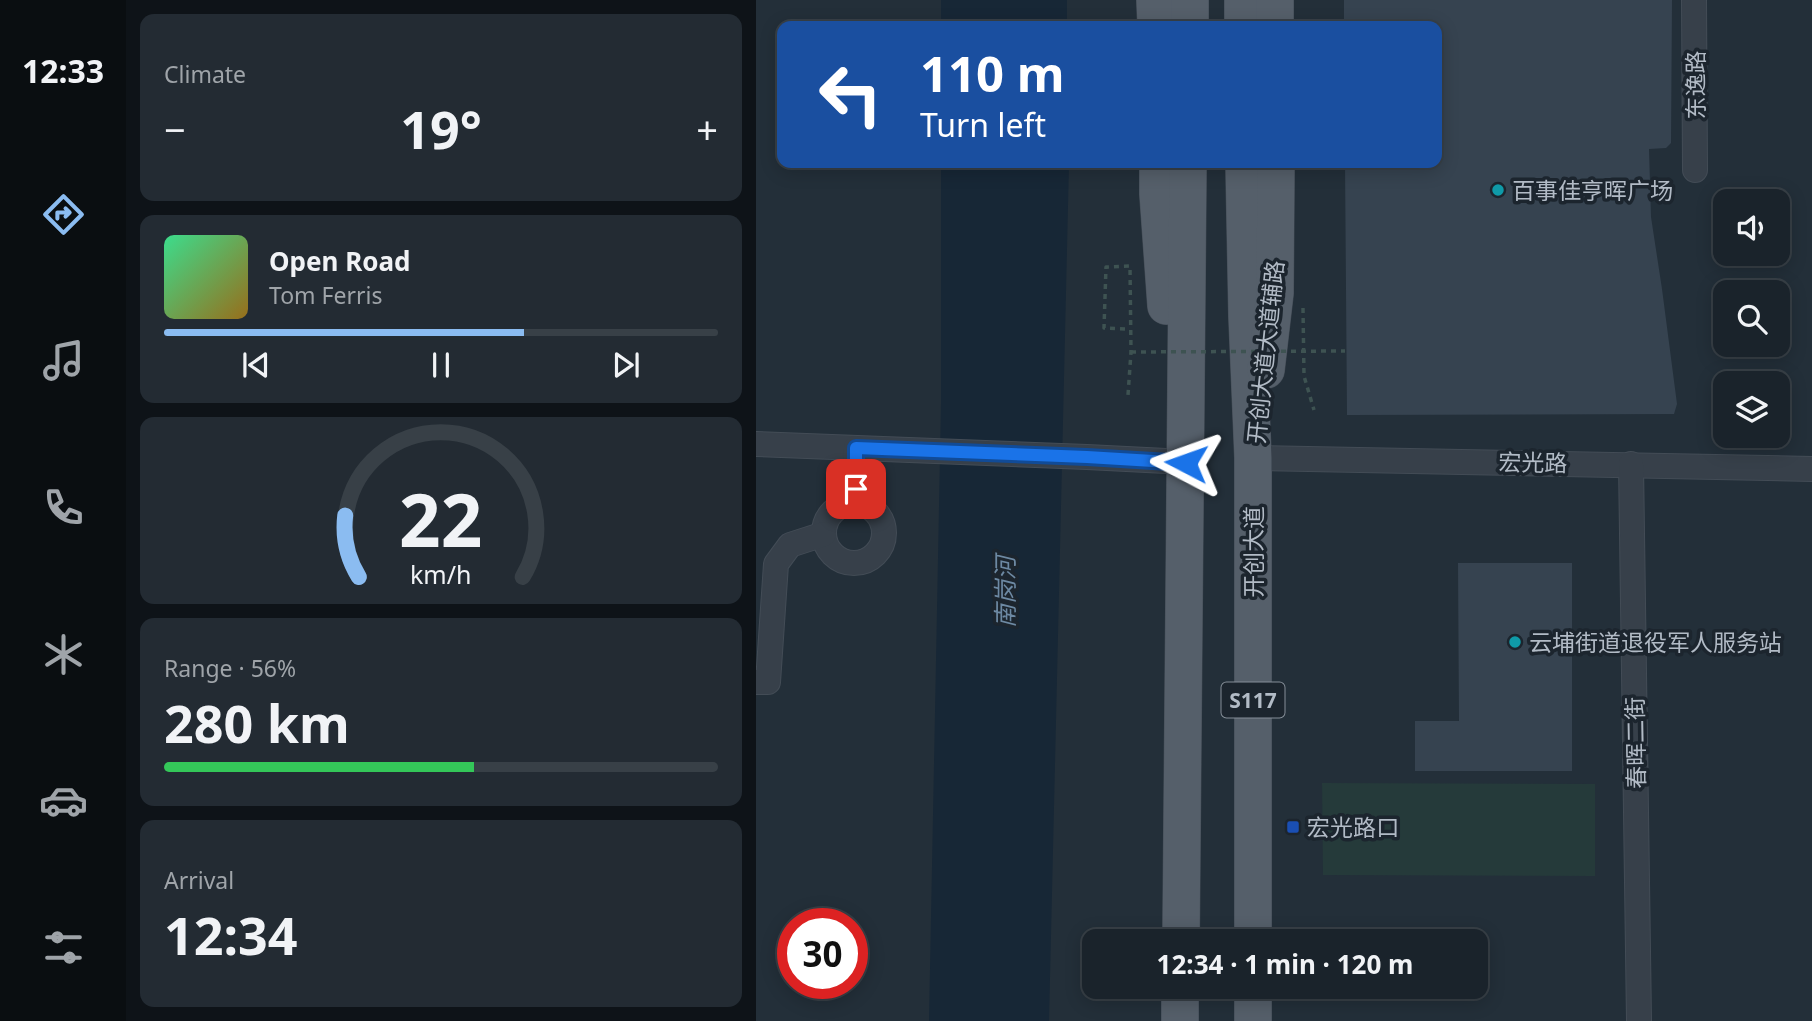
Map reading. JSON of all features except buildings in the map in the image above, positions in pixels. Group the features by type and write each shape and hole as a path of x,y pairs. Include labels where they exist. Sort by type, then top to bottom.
{"main road":[{"path":"1155,0 1156,21"},
{"path":"1190,21 1191,0"},
{"path":"1243,0 1243,21"},
{"path":"1275,0 1275,21"},
{"path":"1158,168 1169,375 1186,463"},
{"path":"1181,929 1188,168"},
{"name":"开创大道","path":"1244,168 1253,458 1253,929"},
{"name":"开创大道大道辅路","path":"1253,458 1274,304 1276,168"},
{"path":"1180,999 1180,1021"},
{"path":"1253,999 1253,1021"}],"street":[{"name":"东逸路","path":"1694,0 1695,170"},
{"path":"756,443 1186,463"},
{"path":"855,503 856,448"},
{"name":"宏光路","path":"1253,458 1812,469"},
{"name":"春晖二街","path":"1631,464 1639,1021"},
{"path":"855,503 874,511 880,519 884,538 874,555 866,561 856,563 847,562 831,552 824,534 825,525 836,509 855,503"},
{"path":"756,682 768,682 776,564 790,545 824,534"}],"path":[{"path":"1125,329 1104,328 1106,267 1130,266 1131,352 1128,394"},
{"path":"1304,351 1304,376 1314,410"},
{"path":"1131,352 1345,351"}],"green space":[{"path":"1322,783 1595,784 1595,876 1323,875"}],"water":[{"path":"941,0 1067,0 1067,21 941,21"},
{"name":"南岗河","path":"941,168 1069,168 1049,1021 929,1021 941,404"}],"place":[{"name":"百事佳亨晖广场","path":"1498,190"},
{"name":"云埔街道退役军人服务站","path":"1515,642"},
{"name":"宏光路口","path":"1293,827"}],"route":[{"path":"856,489 856,448 1186,463"}]}
